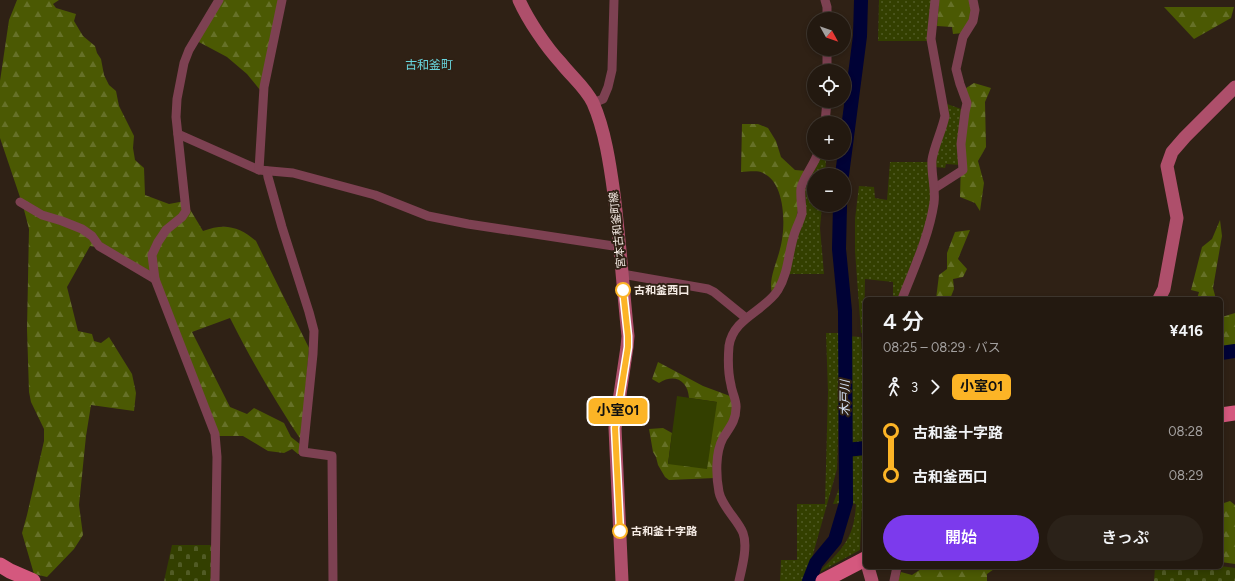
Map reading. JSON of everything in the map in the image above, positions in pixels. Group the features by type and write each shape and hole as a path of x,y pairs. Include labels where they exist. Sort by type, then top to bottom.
{"main road":[{"path":"1223,415 1235,413"},
{"path":"823,581 863,562"},
{"path":"0,565 33,581"}],"street":[{"path":"216,581 217,457 215,434 155,279 152,255 166,230 182,217 186,211 176,117 177,99 184,63 189,50 219,0"},
{"path":"282,0 264,87 263,170 268,177 314,330 303,452 332,456 333,581"},
{"name":"宮本古和釜町線","path":"519,0 537,31 555,56 586,92 593,103 607,153 620,247 628,336 628,347 615,428 622,581"},
{"path":"593,103 603,99 612,70 614,0"},
{"path":"825,0 827,12"},
{"path":"903,297 929,226 934,203 932,160 943,128 945,116 931,40 934,0"},
{"path":"934,188 963,170 961,144 967,104 956,69 962,37 973,21 975,10 973,0"},
{"path":"1160,297 1164,289 1177,218 1167,166 1172,152 1235,87"},
{"path":"178,134 263,170 293,173 375,195 428,216 475,225 620,247"},
{"path":"739,581 744,561 743,533 719,493 718,460 720,447 723,438 735,418 737,406 731,385 729,345 732,336 746,318 773,297 782,281 786,271 794,233 802,214 801,189 816,160"},
{"path":"20,202 42,215 82,229 92,236 98,246 155,279"},
{"path":"622,274 708,289 714,292 746,318"},
{"path":"868,569 872,581"},
{"path":"894,581 897,569"}],"green space":[{"path":"17,0 59,0 53,4 56,8 76,14 74,21 83,36 95,46 101,59 104,75 109,85 116,91 119,106 134,136 133,148 135,160 144,168 145,195 169,204 185,201 203,231 218,227 231,227 244,232 256,241 309,348 301,440 264,380 230,318 192,332 230,407 247,414 254,408 284,423 291,437 301,445 305,454 298,454 292,449 284,453 268,451 243,436 218,436 158,278 97,247 90,246 67,287 78,331 92,334 94,341 101,343 109,337 132,374 136,393 134,411 91,405 86,436 79,505 83,535 74,549 47,577 34,574 22,533 44,441 44,429 31,402 29,392 27,329 29,229 23,206 0,138 0,81 9,20"},
{"path":"222,0 279,0 260,90 247,74 227,57 197,41"},
{"path":"879,0 932,0 928,41 878,41"},
{"path":"939,0 973,0 971,21 963,33 953,34 952,27 937,26"},
{"path":"1164,7 1234,7 1231,18 1194,39"},
{"path":"974,83 991,88 985,102 986,147 978,161 984,183 980,211 975,203 960,197 963,90"},
{"path":"947,104 964,110 961,165 946,164 945,168 935,167 937,151"},
{"path":"742,124 758,124 768,128 776,141 781,157 795,170 807,171 784,271 772,293 771,282 779,254 783,230 780,196 771,178 763,173 755,171 741,172"},
{"path":"818,160 826,160 825,168 814,168"},
{"path":"890,162 929,162 931,204 925,227 900,297 893,297 893,282 865,279 865,297 863,297 863,333 861,333 855,251 855,219 859,186 874,187 875,198 887,200"},
{"path":"807,181 807,212 821,212 820,228 824,274 788,274 806,203 805,189"},
{"path":"1220,220 1222,236 1213,288 1215,297 1198,297 1199,292 1191,290 1202,247 1212,239"},
{"path":"970,230 958,259 967,269 963,277 953,279 954,289 951,297 936,297 939,275 947,269 947,253 955,232"},
{"path":"1235,313 1235,347 1223,349 1223,317"},
{"path":"826,333 841,333 837,469 806,579 801,581 780,581 781,560 797,560 797,504 825,504 828,392"},
{"path":"847,336 861,337 863,374 863,445 845,447"},
{"path":"658,362 703,386 730,396 735,406 727,430 715,478 669,480 665,477 658,465 653,452 649,429 663,428 672,433 668,464 717,402 689,398 686,387 679,380 670,379 659,383 652,379"},
{"path":"677,396 717,402 707,469 668,464"},
{"path":"863,451 863,503 860,550 818,573 840,550 853,527 856,504 833,504 846,470 844,452"},
{"path":"1230,501 1235,505 1235,564 1223,562 1223,503"},
{"path":"172,545 214,545 213,581 164,581"},
{"path":"1223,566 1235,568 1235,581 1154,581 1155,569 1223,569"},
{"path":"921,569 994,569 987,574 987,581 898,581 901,572 912,575"}],"waterway":[{"name":"木戸川","path":"843,168 860,36 861,0"},
{"name":"木戸川","path":"809,581 816,563 835,540 846,503 845,311 839,249 840,212"},
{"path":"1223,353 1235,351"},
{"path":"846,450 863,448"}],"bus line":[{"name":"小室01","path":"620,531 615,428 628,347 623,290"}],"place":[{"name":"古和釜西口","path":"623,290"},
{"name":"古和釜十字路","path":"620,531"}],"district":[{"name":"古和釜町","path":"429,65"}]}
